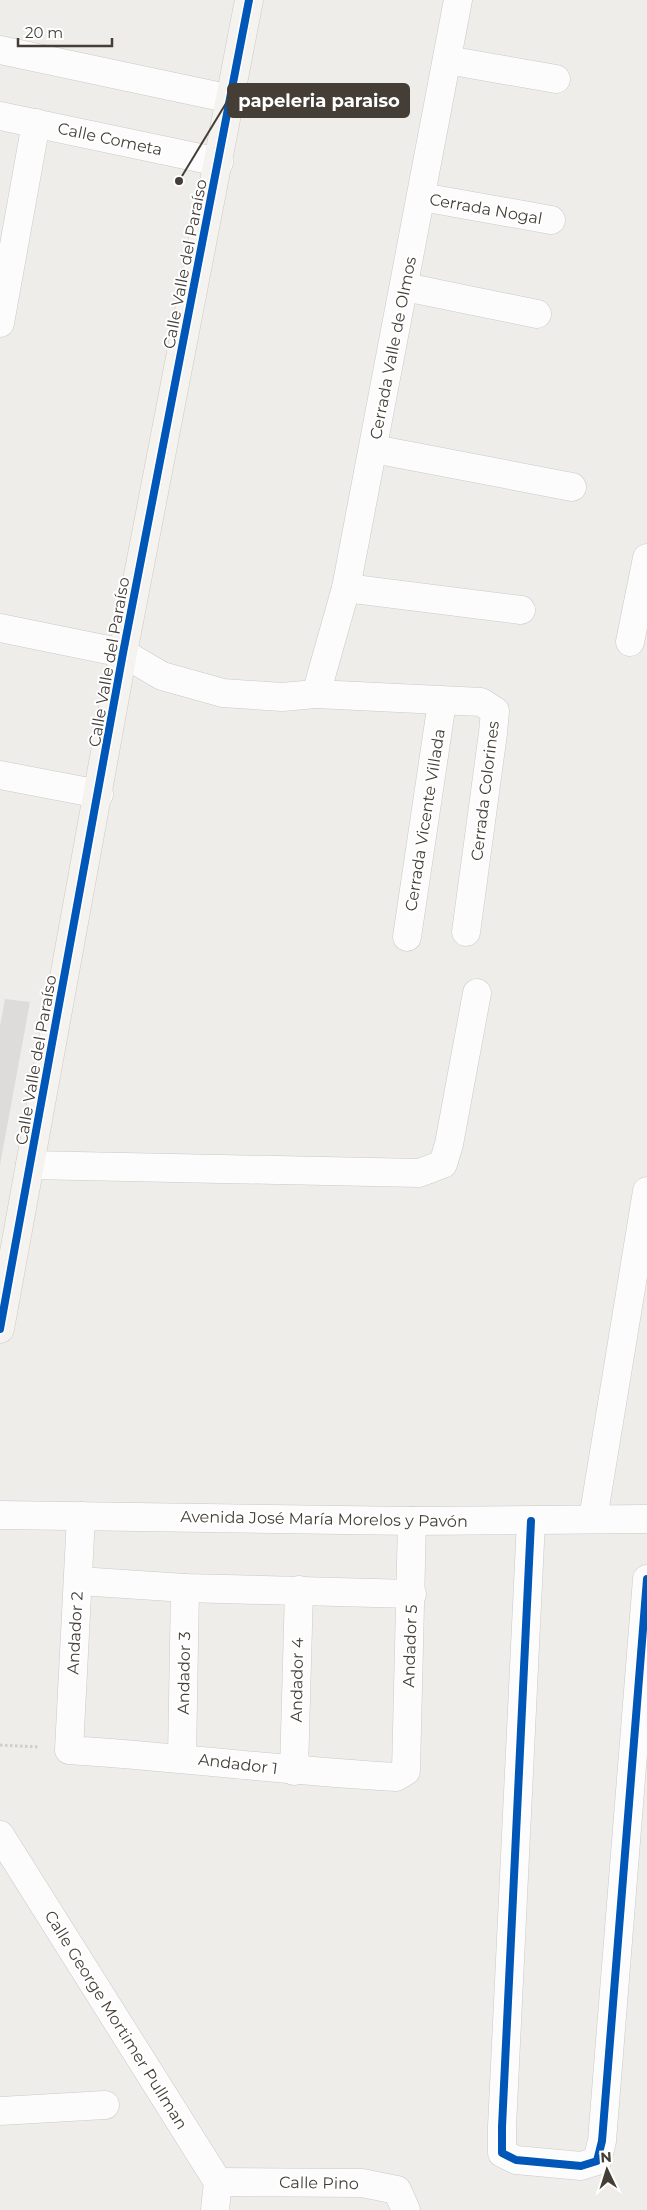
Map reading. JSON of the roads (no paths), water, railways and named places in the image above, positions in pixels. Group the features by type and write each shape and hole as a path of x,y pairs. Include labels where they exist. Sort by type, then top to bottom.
{"street":[{"name":"Calle Valle del Paraíso","path":"0,1329 99,794 123,653 249,0"},
{"name":"Cerrada Valle de Olmos","path":"316,694 346,588 405,287 458,0"},
{"path":"0,50 231,99"},
{"path":"447,60 556,78"},
{"name":"Calle Cometa","path":"0,116 219,162"},
{"path":"0,323 36,123"},
{"name":"Cerrada Nogal","path":"422,197 551,220"},
{"path":"405,287 537,314"},
{"path":"374,449 572,487"},
{"path":"630,642 647,558"},
{"path":"346,588 522,610"},
{"name":"Cerrada Colorines","path":"0,628 123,653 162,676 223,693 282,697 316,694 442,702 481,702 495,711 466,932"},
{"name":"Cerrada Vicente Villada","path":"407,937 442,702"},
{"path":"0,775 99,794"},
{"path":"30,1165 419,1173 443,1164 450,1144 477,993"},
{"path":"594,1519 647,1191"},
{"name":"Avenida José María Morelos y Pavón","path":"0,1515 412,1521 647,1519"},
{"name":"Andador 2","path":"68,1750 81,1516"},
{"name":"Andador 5","path":"406,1771 412,1594 412,1521"},
{"path":"531,1521 502,2126 502,2153 516,2160 581,2166 597,2160 602,2141 647,1579"},
{"path":"78,1581 185,1588 412,1594"},
{"name":"Andador 3","path":"182,1758 185,1588"},
{"name":"Andador 4","path":"294,1771 299,1590"},
{"name":"Andador 1","path":"68,1750 182,1758 294,1771 396,1777 406,1771"},
{"name":"Calle George Mortimer Pullman","path":"0,1835 218,2182"},
{"path":"0,2111 105,2105"},
{"path":"215,2210 218,2182"},
{"name":"Calle Pino","path":"218,2182 362,2183 397,2190 406,2210"}],"place":[{"name":"papeleria paraiso","path":"179,181"}]}
